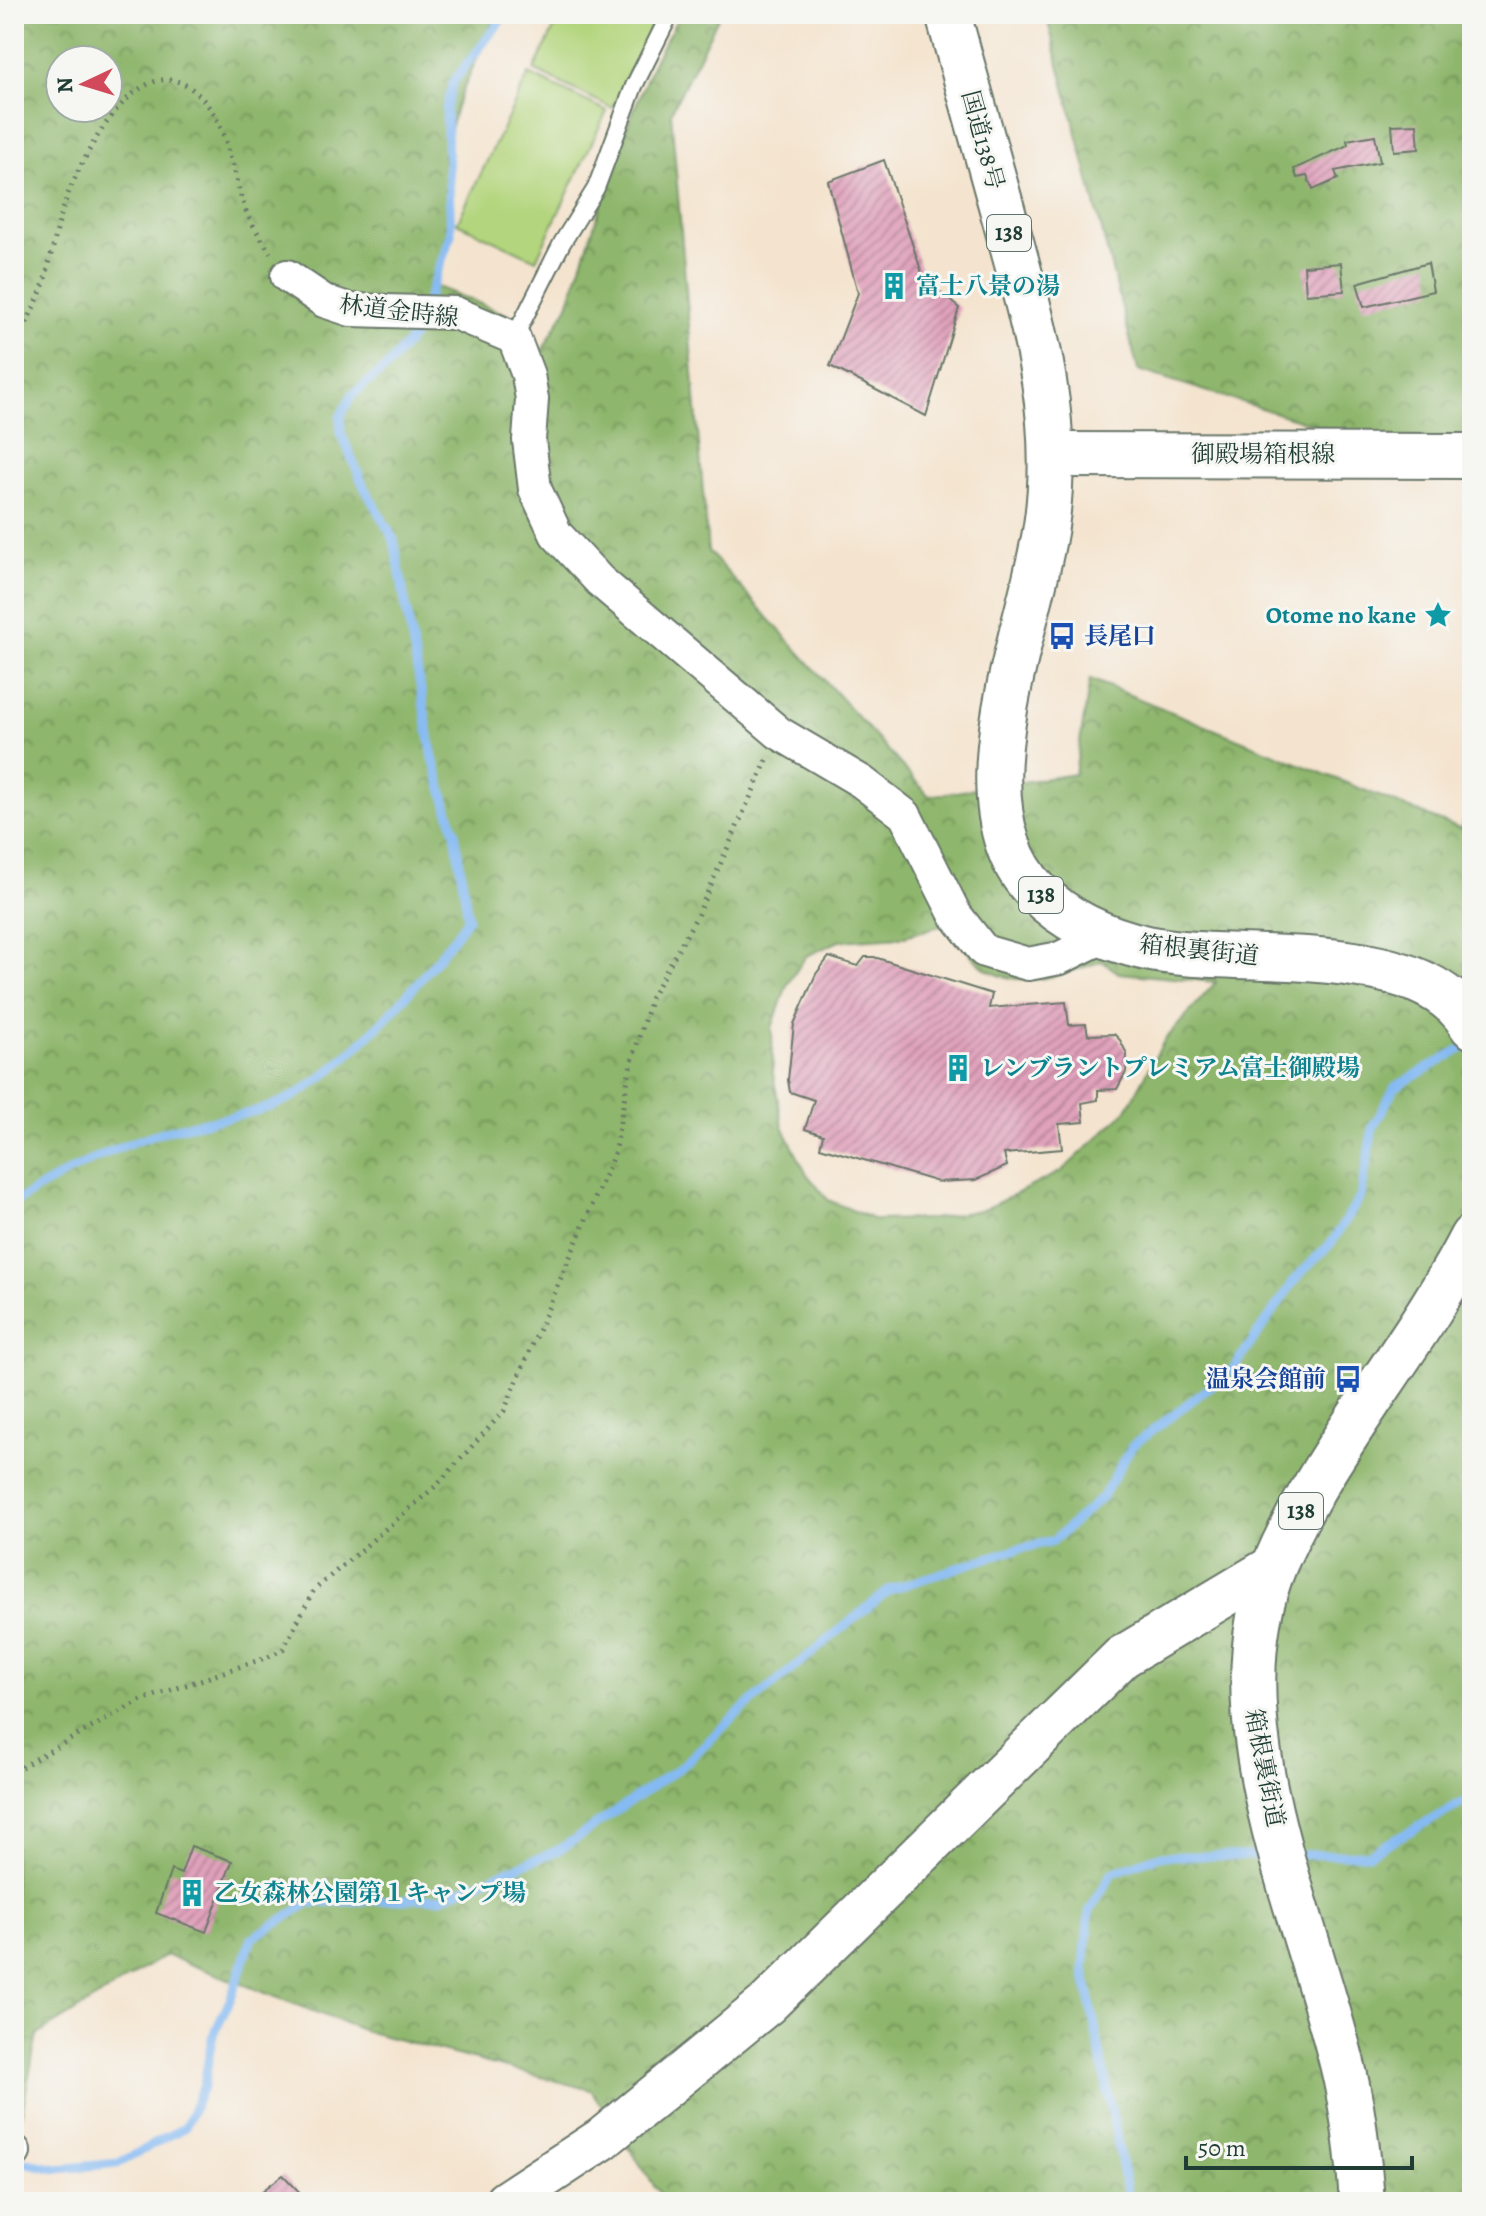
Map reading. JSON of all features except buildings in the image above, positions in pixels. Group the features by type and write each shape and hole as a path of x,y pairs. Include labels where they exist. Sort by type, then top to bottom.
{"main road":[{"name":"国道138号","path":"948,14 1036,332 1047,388 1053,455"},
{"name":"御殿場箱根線","path":"1053,455 1472,456"},
{"name":"箱根裏街道","path":"1053,455 1046,527 997,757 999,805 1011,849 1035,890 1065,916 1105,936 1148,948 1201,955 1304,958 1355,964 1405,975 1444,997 1470,1022"},
{"name":"箱根裏街道","path":"1362,2202 1345,2076 1274,1822 1254,1735 1251,1681 1256,1623 1274,1566 1302,1508 1472,1237"}],"street":[{"name":"林道金時線","path":"287,276 324,301 351,310 455,313 514,338"},
{"path":"514,338 528,375 532,399 529,440 535,489 556,534 636,614 779,733 862,782 905,815 955,914 984,951 1028,964 1060,958 1105,936"},
{"path":"506,2202 602,2139 767,2004 1122,1657 1274,1566"}],"lane":[{"path":"514,338 573,223 596,188 634,86 670,14"}],"path":[{"path":"14,331 25,327 44,284 67,197 85,156 132,93 158,77 184,81 207,103 219,127 246,212 287,276"},
{"path":"14,1771 139,1701 283,1649 314,1590 437,1485 504,1411 614,1154 630,1068 651,997 697,916 779,733"}],"green space":[{"path":"14,14 496,14 457,104 443,154 452,218 432,285 514,317 526,336 534,365 568,305 626,129 653,63 680,14 720,14 671,112 708,551 929,796 1075,774 1090,679 1460,829 1472,805 1472,2202 665,2202 591,2090 365,2031 166,1955 37,2035 14,2153","holes":["947,924 967,950 990,971 1018,979 1047,978 1102,961 1119,973 1216,982 1164,1041 1126,1111 1062,1171 985,1209 932,1219 875,1220 828,1200 806,1173 783,1127 773,1074 772,1028 787,985 806,956 839,941 901,937"]},
{"path":"561,14 657,14 612,108 534,70"},
{"path":"1046,14 1472,14 1472,474 1138,370"},
{"path":"529,74 607,111 536,260 457,223"}],"waterway":[{"path":"14,1203 132,1142 173,1129 255,1111 301,1092 369,1035 433,964 468,918 455,832 433,758 394,540 364,487 341,433 340,417 352,395 386,368 415,334 451,235 446,109 453,82 506,14"},
{"path":"15,2160 57,2169 119,2163 185,2127 204,2085 212,2038 231,1998 252,1938 309,1903 440,1898 559,1850 682,1766 737,1714 889,1590 1006,1552 1053,1541 1103,1496 1132,1446 1233,1369 1297,1277 1332,1242 1361,1196 1373,1127 1395,1087 1472,1043"},
{"path":"1294,1855 1368,1854 1472,1798"},
{"path":"1129,2202 1084,1969 1089,1912 1112,1873 1159,1856 1271,1856"}],"place":[{"name":"富士八景の湯","path":"894,286"},
{"name":"Otome no kane","path":"1438,615"},
{"name":"長尾口","path":"1062,636"},
{"name":"レンブラントプレミアム富士御殿場","path":"958,1068"},
{"name":"温泉会館前","path":"1348,1379"},
{"name":"乙女森林公園第１キャンプ場","path":"192,1893"}]}
